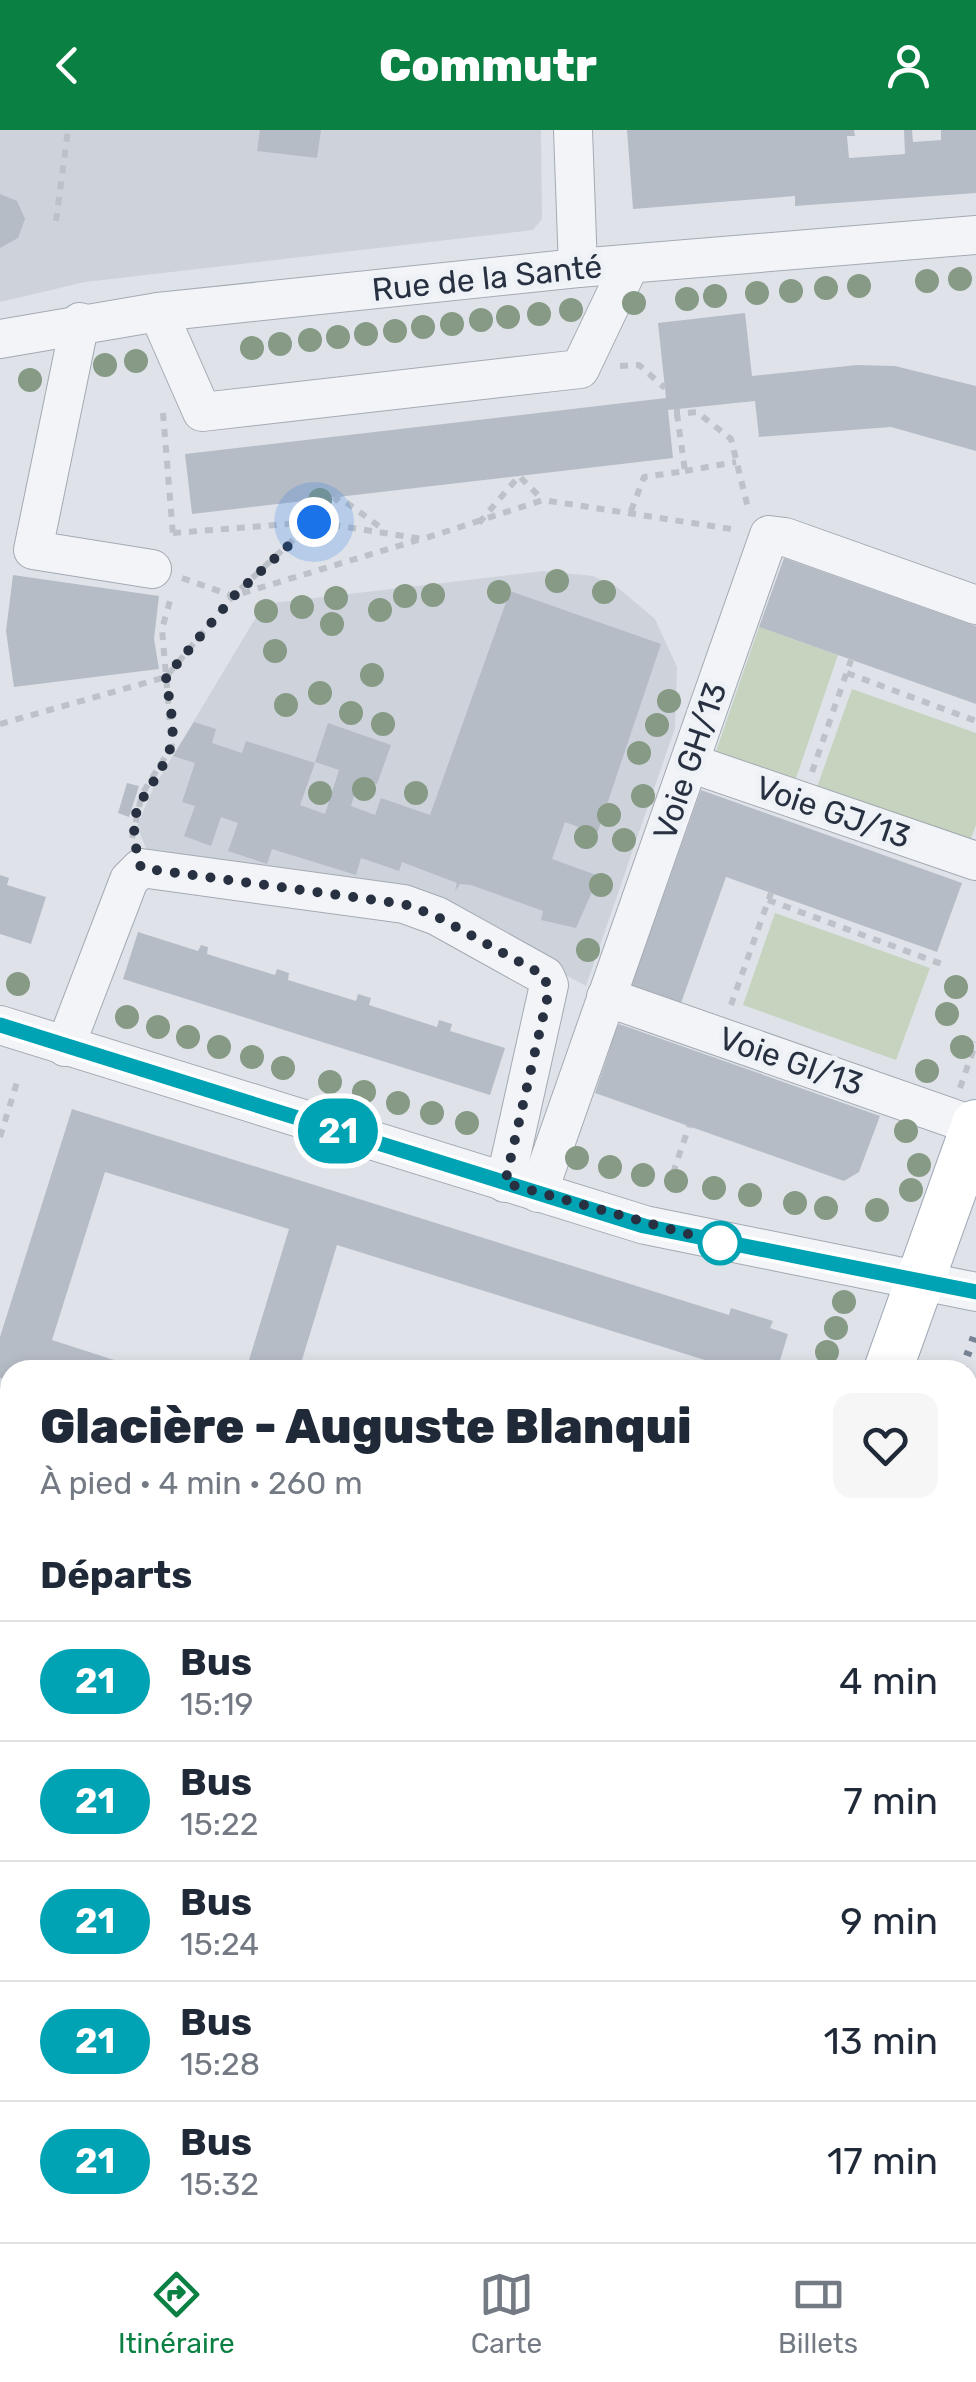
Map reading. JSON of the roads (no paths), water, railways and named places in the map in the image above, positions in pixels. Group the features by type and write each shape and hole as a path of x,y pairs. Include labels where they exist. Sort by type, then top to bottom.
{"main road":[{"path":"892,1360 976,1125"}],"street":[{"path":"572,130 578,268"},
{"name":"Rue de la Santé","path":"0,339 80,322 158,312 578,268 976,235"},
{"path":"158,312 202,412 580,369 630,264"},
{"path":"80,322 33,550 169,564"},
{"name":"Voie GH/13","path":"522,1188 606,998 690,762 762,534 785,537 976,605"},
{"name":"Voie GJ/13","path":"690,762 976,861"},
{"path":"65,1047 129,880 141,868 404,904 436,916 545,976 548,995 522,1188"},
{"name":"Voie GI/13","path":"606,998 976,1125"},
{"path":"0,1025 522,1188 705,1240 976,1292"}],"railway":[{"path":"966,1360 976,1331"}]}
